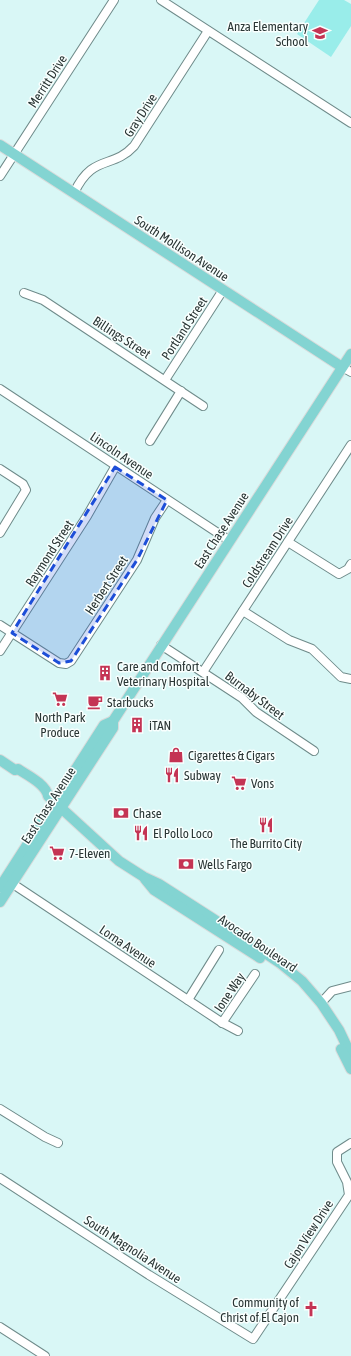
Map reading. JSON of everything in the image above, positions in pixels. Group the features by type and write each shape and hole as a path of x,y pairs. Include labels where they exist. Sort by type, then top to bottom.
{"main road":[{"name":"South Mollison Avenue","path":"0,145 347,370"},
{"name":"East Chase Avenue","path":"0,902 6,883 104,725 113,721 230,541 347,370 351,354"},
{"name":"Avocado Boulevard","path":"0,760 15,770 18,769 34,780 101,846 119,861 144,877 159,884 280,963 302,981 321,1003 351,1054"},
{"name":"Avocado Boulevard","path":"144,877 154,890 276,968 297,986 316,1007 333,1034 351,1069"}],"street":[{"name":"Merritt Drive","path":"0,176 114,0"},
{"path":"161,0 351,123"},
{"name":"Gray Drive","path":"74,193 83,177 90,170 104,162 121,156 134,146 208,31"},
{"name":"Portland Street","path":"165,380 223,290"},
{"name":"Billings Street","path":"24,293 43,300 203,406"},
{"name":"Lincoln Avenue","path":"0,389 82,442 115,467 230,541"},
{"path":"150,441 181,391"},
{"name":"Coldstream Drive","path":"203,672 351,445"},
{"name":"Raymond Street","path":"0,650 87,516 115,467"},
{"path":"0,469 21,482 26,490 0,533"},
{"name":"Herbert Street","path":"12,633 59,664 71,661 136,560 155,518 167,500"},
{"path":"288,542 339,574 348,570 351,564"},
{"path":"243,611 289,640 312,649 341,677 351,679"},
{"path":"0,625 12,633"},
{"name":"Burnaby Street","path":"161,645 242,698 256,712 314,751"},
{"name":"Lorna Avenue","path":"6,883 222,1023 238,1031"},
{"path":"188,1000 219,950"},
{"name":"Ione Way","path":"222,1023 255,974"},
{"path":"321,1003 332,991 351,986"},
{"path":"0,1109 45,1138 58,1143"},
{"name":"Cajon View Drive","path":"254,1339 348,1195 348,1182 337,1162 337,1152 351,1143"},
{"name":"South Magnolia Avenue","path":"0,1178 156,1279 254,1339"},
{"path":"0,1327 45,1356"}],"highlighted area":[{"path":"115,467 167,500 137,560 71,661 59,663 12,633"}],"shaded area":[{"path":"319,0 344,0 351,4 351,26 331,57 297,34"}],"place":[{"name":"Anza Elementary School","path":"320,33"},
{"name":"Care and Comfort Veterinary Hospital","path":"105,673"},
{"name":"North Park Produce","path":"60,699"},
{"name":"Starbucks","path":"95,702"},
{"name":"iTAN","path":"137,725"},
{"name":"Cigarettes & Cigars","path":"176,755"},
{"name":"Subway","path":"172,775"},
{"name":"Vons","path":"239,783"},
{"name":"Chase","path":"121,813"},
{"name":"The Burrito City","path":"266,825"},
{"name":"El Pollo Loco","path":"141,833"},
{"name":"7-Eleven","path":"57,853"},
{"name":"Wells Fargo","path":"186,864"},
{"name":"Community of Christ of El Cajon","path":"311,1309"}]}
